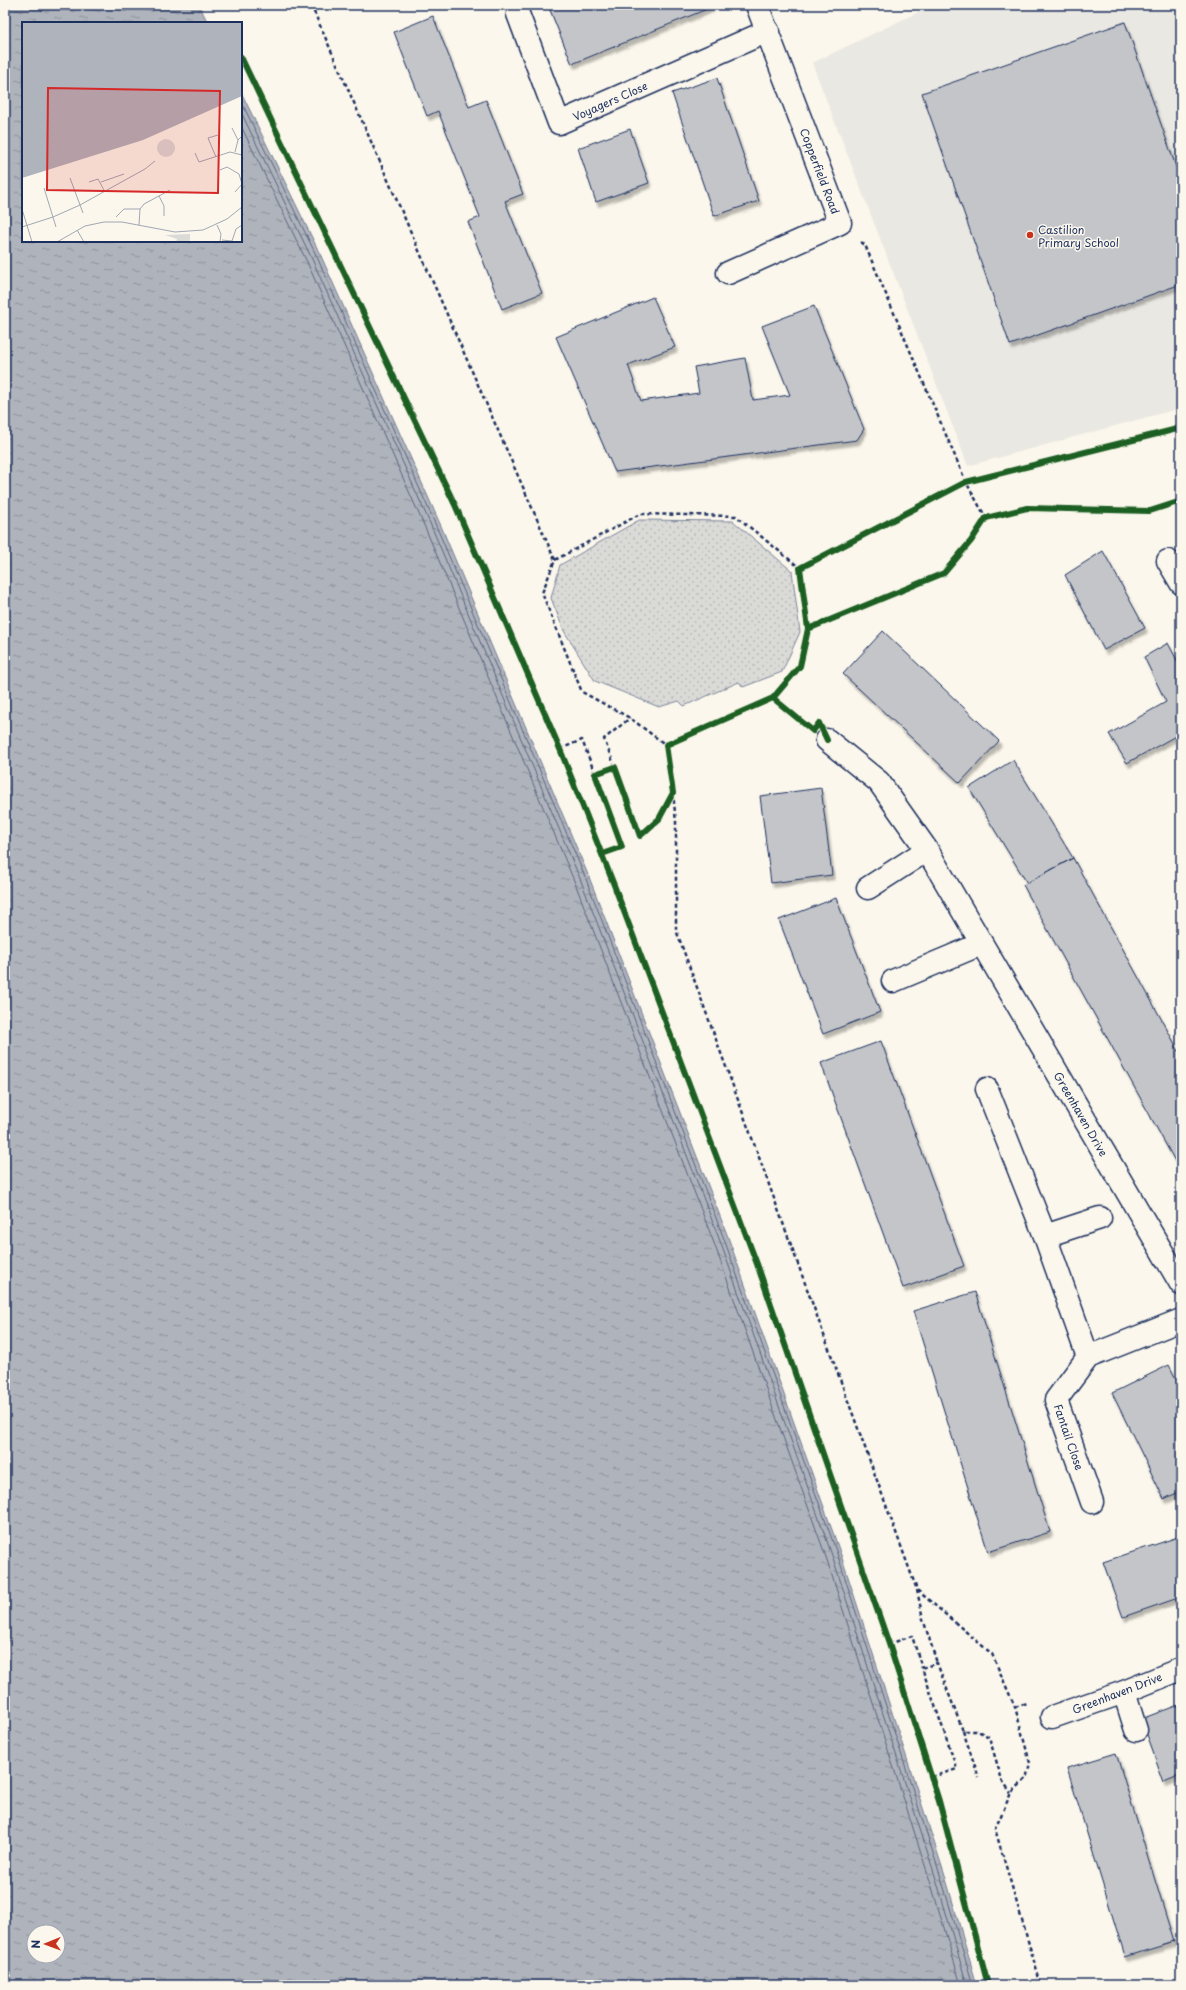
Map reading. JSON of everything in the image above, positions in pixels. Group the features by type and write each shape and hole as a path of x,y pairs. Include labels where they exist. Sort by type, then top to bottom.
{"street":[{"name":"Copperfield Road","path":"728,273 840,224 757,5"},
{"name":"Voyagers Close","path":"518,14 559,123 768,31"},
{"path":"1168,561 1181,583"},
{"name":"Greenhaven Drive","path":"827,740 878,782 927,850 1181,1284"},
{"path":"868,888 927,850"},
{"path":"893,981 981,944"},
{"path":"987,1089 1045,1236 1088,1357 1181,1320"},
{"path":"1045,1236 1100,1218"},
{"name":"Fantail Close","path":"1088,1357 1056,1400 1092,1502"},
{"name":"Greenhaven Drive","path":"1052,1717 1124,1692 1181,1669"},
{"path":"1124,1692 1136,1730"}],"path":[{"path":"311,5 555,560"},
{"path":"840,224 865,245 984,521 993,516"},
{"path":"959,485 973,480"},
{"path":"673,742 667,749 630,718 582,692 542,593 555,560 640,514 736,516 800,568 801,575"},
{"path":"800,568 807,564"},
{"path":"617,774 604,739 630,718"},
{"path":"560,750 582,740 598,781"},
{"path":"557,743 563,756"},
{"path":"608,769 615,767"},
{"path":"595,774 602,772"},
{"path":"666,806 673,790"},
{"path":"673,790 676,822 676,930 917,1590 923,1620 937,1663 979,1778"},
{"path":"917,1590 992,1654 1015,1707 1030,1763 1026,1779 1011,1793 995,1829 1041,1985"},
{"path":"891,1651 888,1641 912,1636 957,1769 933,1780 929,1770"},
{"path":"922,1668 937,1663"},
{"path":"963,1731 978,1731 989,1737 1002,1780 1011,1793"}],"shaded area":[{"name":"Castilion Primary School","path":"933,5 1181,5 1181,408 968,466 812,63"},
{"path":"639,520 733,521 792,571 800,632 782,672 743,687 739,682 684,706 679,701 659,707 595,681 564,631 551,598 560,565"}],"water":[{"path":"5,5 199,5 208,22 22,22 22,242 242,242 242,94 321,256 441,526 589,877 728,1237 841,1555 946,1879 977,1985 5,1985"}],"building":[{"path":"548,5 711,5 712,7 572,64"},
{"path":"433,16 469,107 486,100 523,194 505,201 542,293 502,309 468,222 480,217 438,111 427,116 394,32"},
{"path":"1125,22 1181,181 1181,284 1010,345 922,93"},
{"path":"717,78 759,201 714,216 672,93"},
{"path":"630,129 649,183 596,202 578,148"},
{"path":"653,297 675,347 628,365 641,401 699,393 694,367 745,358 753,400 790,395 762,326 814,306 864,429 857,440 615,472 556,337"},
{"path":"1103,551 1145,628 1104,650 1065,575"},
{"path":"883,631 999,741 960,783 843,674"},
{"path":"1168,643 1181,668 1181,733 1127,763 1109,734 1166,702 1144,657"},
{"path":"1013,760 1073,858 1027,883 969,788"},
{"path":"821,788 832,875 771,883 760,796"},
{"path":"1073,858 1181,1055 1181,1172 1023,885"},
{"path":"836,898 880,1012 823,1034 779,920"},
{"path":"881,1041 964,1266 903,1288 821,1063"},
{"path":"975,1292 1050,1532 988,1552 913,1311"},
{"path":"1169,1365 1181,1389 1181,1491 1164,1499 1112,1393"},
{"path":"1181,1536 1181,1597 1123,1617 1103,1562"},
{"path":"1181,1704 1181,1775 1164,1782 1141,1719"},
{"path":"1116,1753 1174,1942 1125,1957 1067,1768"}],"cycle path":[{"path":"242,59 456,507 560,749 614,885 757,1264 889,1644 939,1801 988,1985"},
{"path":"602,854 622,847 595,774 615,767 640,836 659,819 673,793 666,745 773,698 800,666 808,629 800,568 966,482 1181,428"},
{"path":"808,629 944,573 971,541 986,518 1027,508 1150,511 1181,501"},
{"path":"773,698 813,731 819,723 827,740"}],"place":[{"name":"Castilion Primary School","path":"1030,235"}]}
